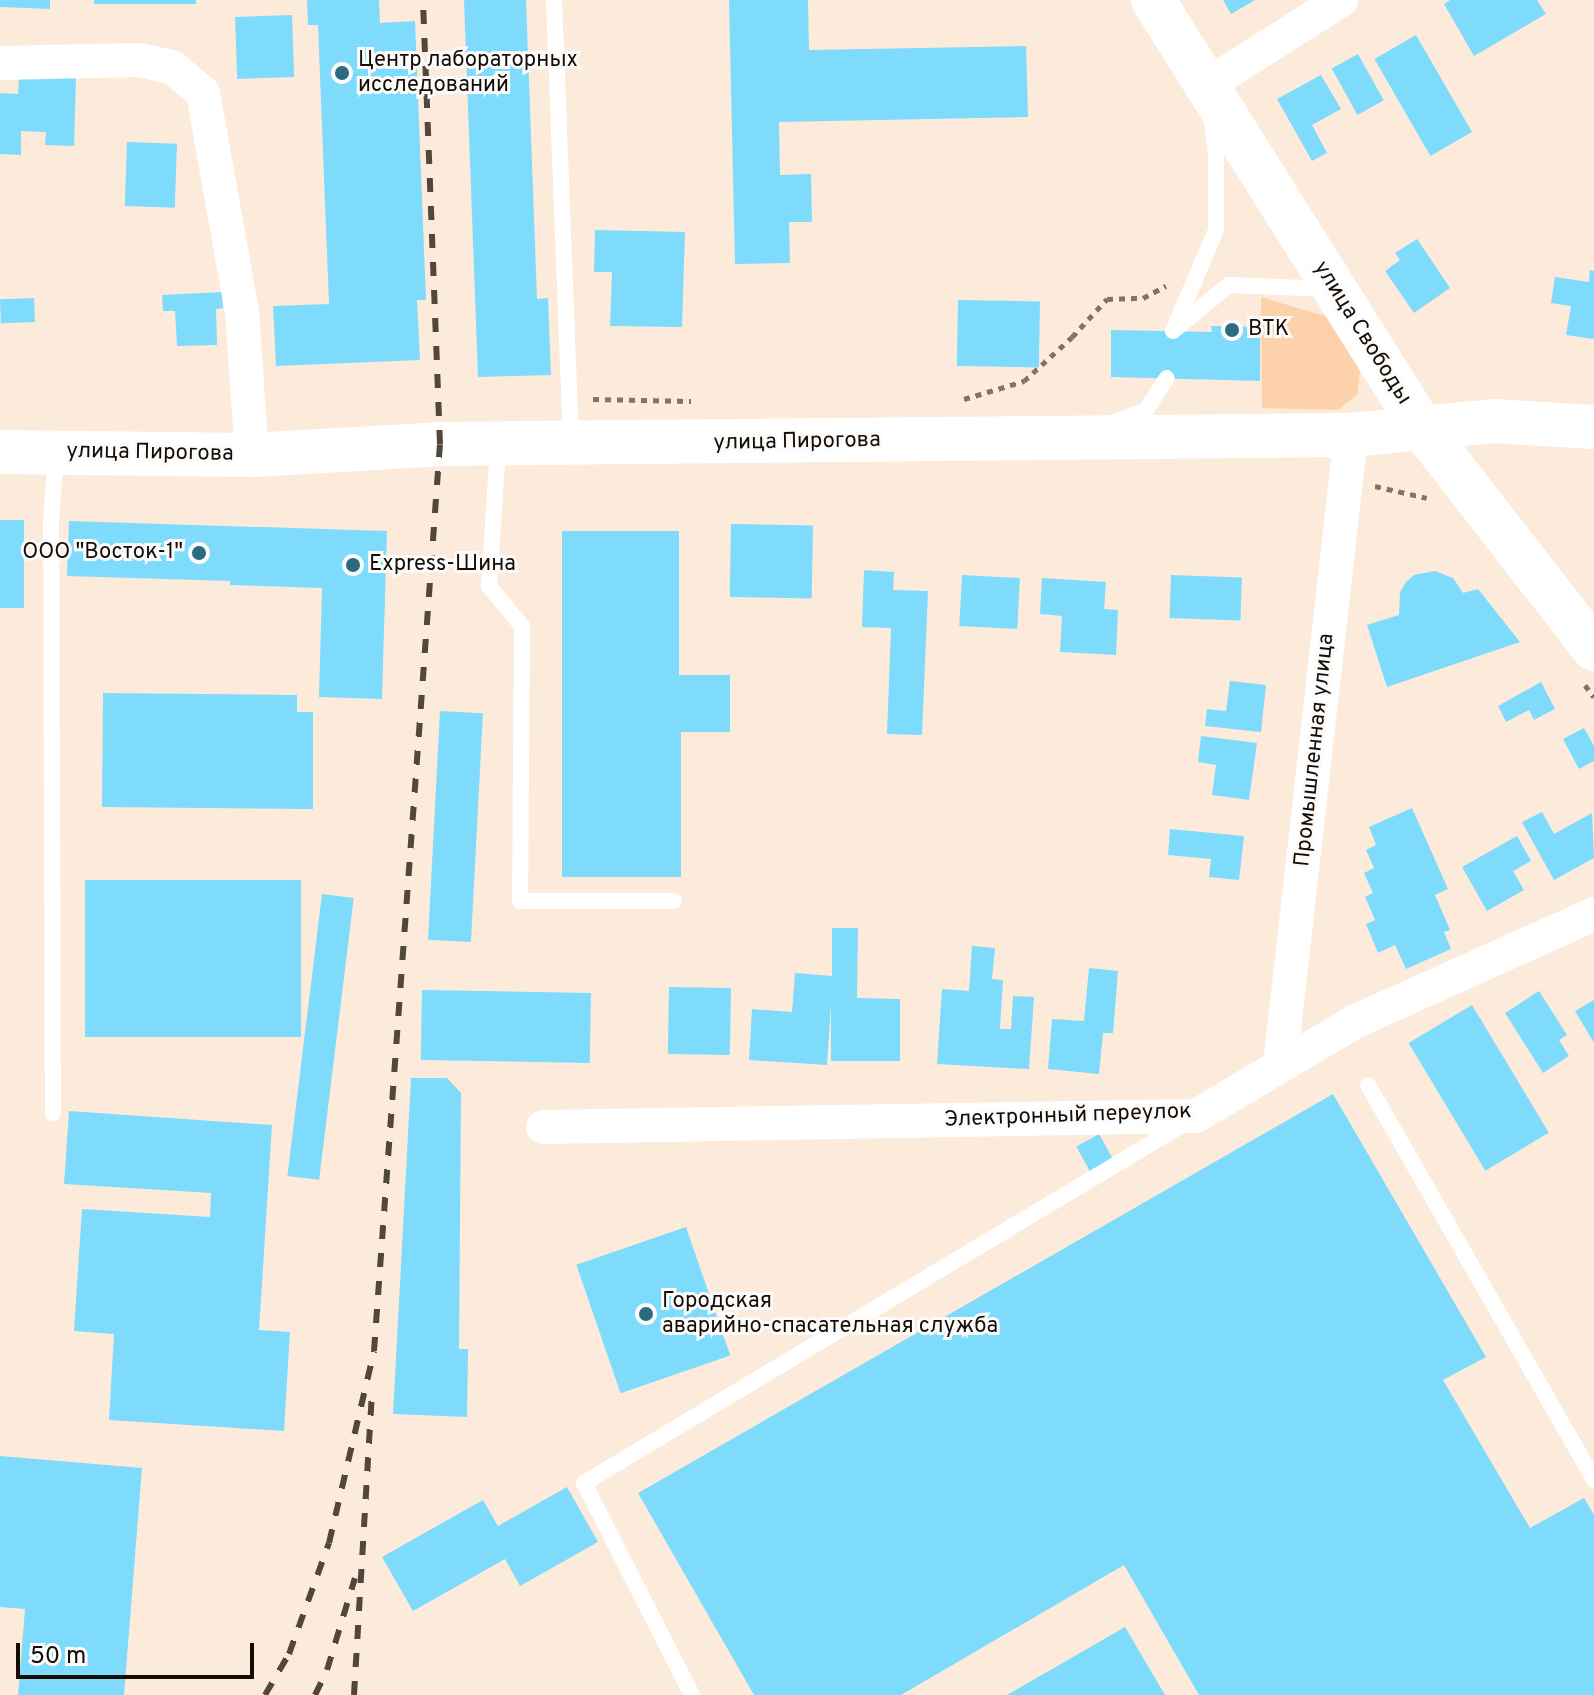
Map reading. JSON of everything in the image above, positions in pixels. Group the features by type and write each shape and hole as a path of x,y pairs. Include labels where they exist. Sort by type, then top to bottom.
{"street":[{"name":"улица Свободы","path":"1153,0 1422,428 1594,649"},
{"path":"1207,85 1341,0"},
{"path":"0,63 139,60 172,67 203,93 242,313 252,455"},
{"name":"улица Пирогова","path":"0,452 252,455 440,444 1351,435 1493,421 1594,427"},
{"name":"Промышленная улица","path":"1280,1065 1351,435"},
{"name":"Электронный переулок","path":"543,1127 1196,1116 1354,1022 1594,914"}],"lane":[{"path":"554,0 571,445"},
{"path":"1207,85 1216,153 1216,230 1173,331 1229,285 1335,289"},
{"path":"1071,439 1146,410 1167,378"},
{"path":"498,445 489,586 522,626 520,901 674,901"},
{"path":"53,1113 51,520 56,452"},
{"path":"1368,1085 1594,1480"},
{"path":"692,1695 584,1483 1196,1116"}],"path":[{"path":"952,403 1024,381 1072,337 1107,299 1143,298 1177,278"},
{"path":"571,399 694,401"}],"shaded area":[{"path":"1261,297 1328,317 1360,371 1357,395 1338,410 1262,408"}],"building":[{"path":"0,0 50,0 50,9 0,7"},
{"path":"94,0 196,0 196,4 94,4"},
{"path":"307,0 379,0 380,23 415,21 426,300 417,300 420,360 276,366 273,306 329,304 318,25 308,25"},
{"path":"464,0 526,0 537,299 548,298 551,375 478,377"},
{"path":"729,0 808,0 809,50 1026,46 1028,117 779,122 780,175 811,174 812,222 789,222 790,263 735,264"},
{"path":"1223,0 1255,0 1231,14"},
{"path":"1450,0 1537,0 1546,14 1474,56 1444,4"},
{"path":"292,15 294,77 237,79 235,17"},
{"path":"1416,35 1472,132 1430,156 1374,59"},
{"path":"1358,54 1384,100 1357,115 1332,69"},
{"path":"1321,75 1341,109 1312,125 1327,153 1312,161 1277,99"},
{"path":"19,76 76,78 74,146 45,145 46,132 21,131 21,155 0,154 0,93 18,94"},
{"path":"127,142 177,144 175,208 125,206"},
{"path":"595,230 685,232 682,327 610,326 612,272 594,272"},
{"path":"1417,239 1450,288 1414,313 1385,271 1400,260 1395,253"},
{"path":"1590,270 1594,271 1594,339 1566,335 1571,306 1551,303 1555,277 1589,282"},
{"path":"222,292 223,308 216,309 217,345 177,346 175,311 163,311 162,295"},
{"path":"34,298 35,322 1,323 0,299"},
{"path":"958,300 1040,301 1039,367 957,366"},
{"path":"1211,326 1260,327 1260,381 1111,377 1111,330 1212,332"},
{"path":"0,520 24,520 24,608 0,608"},
{"path":"69,521 387,531 382,699 319,697 322,588 230,585 230,581 67,576"},
{"path":"731,524 813,525 812,598 730,597"},
{"path":"562,531 679,531 679,675 730,675 730,732 681,732 681,877 562,877"},
{"path":"864,570 894,572 893,590 928,591 922,735 887,734 891,628 862,627"},
{"path":"1435,571 1453,578 1463,593 1478,589 1520,642 1387,687 1367,625 1399,615 1400,592 1406,582 1414,575"},
{"path":"962,575 1020,578 1017,629 959,626"},
{"path":"1171,575 1242,577 1240,620 1169,618"},
{"path":"1042,578 1106,582 1104,609 1118,610 1116,655 1060,652 1062,616 1040,614"},
{"path":"1230,681 1266,685 1261,732 1205,726 1207,709 1226,711"},
{"path":"1541,682 1555,709 1534,720 1529,710 1506,722 1498,706"},
{"path":"103,693 297,695 297,712 313,712 313,809 102,807"},
{"path":"440,711 483,713 471,942 428,940"},
{"path":"1584,728 1594,746 1594,761 1579,769 1563,739"},
{"path":"1201,736 1257,743 1249,800 1212,795 1216,765 1198,762"},
{"path":"1412,808 1448,889 1435,895 1450,930 1444,932 1451,949 1406,969 1395,945 1378,953 1366,924 1375,920 1365,897 1373,893 1364,873 1374,868 1366,850 1376,845 1369,827"},
{"path":"1542,812 1554,834 1592,813 1594,858 1554,880 1522,822"},
{"path":"1170,829 1244,836 1239,880 1209,877 1211,859 1168,855"},
{"path":"1517,836 1531,861 1513,871 1524,890 1487,911 1462,867"},
{"path":"85,880 301,880 301,1037 85,1037"},
{"path":"322,894 354,898 319,1180 287,1176"},
{"path":"832,928 858,928 857,998 900,999 900,1061 831,1061 831,1006 827,1065 749,1060 752,1009 792,1012 795,973 832,976"},
{"path":"972,946 995,948 992,979 1003,980 1000,1029 1011,1029 1013,996 1034,997 1029,1069 937,1064 942,989 969,991"},
{"path":"1089,968 1118,971 1113,1033 1103,1033 1099,1074 1048,1069 1052,1019 1084,1021"},
{"path":"669,987 731,988 730,1055 668,1054"},
{"path":"422,990 591,993 590,1063 421,1060"},
{"path":"1539,991 1567,1035 1559,1040 1569,1056 1543,1073 1505,1013"},
{"path":"1594,1000 1594,1043 1575,1011"},
{"path":"1472,1005 1549,1133 1485,1171 1409,1043"},
{"path":"411,1078 447,1078 461,1093 459,1349 468,1349 467,1417 393,1414"},
{"path":"1333,1094 1486,1357 1443,1380 1530,1528 1584,1498 1594,1515 1594,1695 1199,1695 1124,1565 901,1695 754,1695 638,1493"},
{"path":"69,1111 272,1125 259,1330 290,1332 284,1431 109,1420 114,1334 74,1331 82,1209 210,1217 211,1193 64,1184"},
{"path":"1099,1134 1115,1163 1092,1175 1076,1147"},
{"path":"686,1227 730,1356 621,1393 576,1265"},
{"path":"0,1456 142,1468 124,1695 18,1695 25,1609 0,1607"},
{"path":"567,1487 598,1542 520,1586 505,1559 413,1611 382,1557 483,1500 498,1526"},
{"path":"1125,1627 1165,1695 1007,1695"}],"railway":[{"path":"265,1695 289,1654 329,1543 374,1351 440,444 423,0"},
{"path":"354,1695 372,1395"},
{"path":"315,1695 327,1670 355,1578"}],"place":[{"name":"Центр лабораторных исследований","path":"342,73"},
{"name":"ВТК","path":"1232,330"},
{"name":"ООО \"Восток-1\"","path":"199,553"},
{"name":"Express-Шина","path":"353,565"},
{"name":"Городская аварийно-спасательная служба","path":"646,1314"}]}
